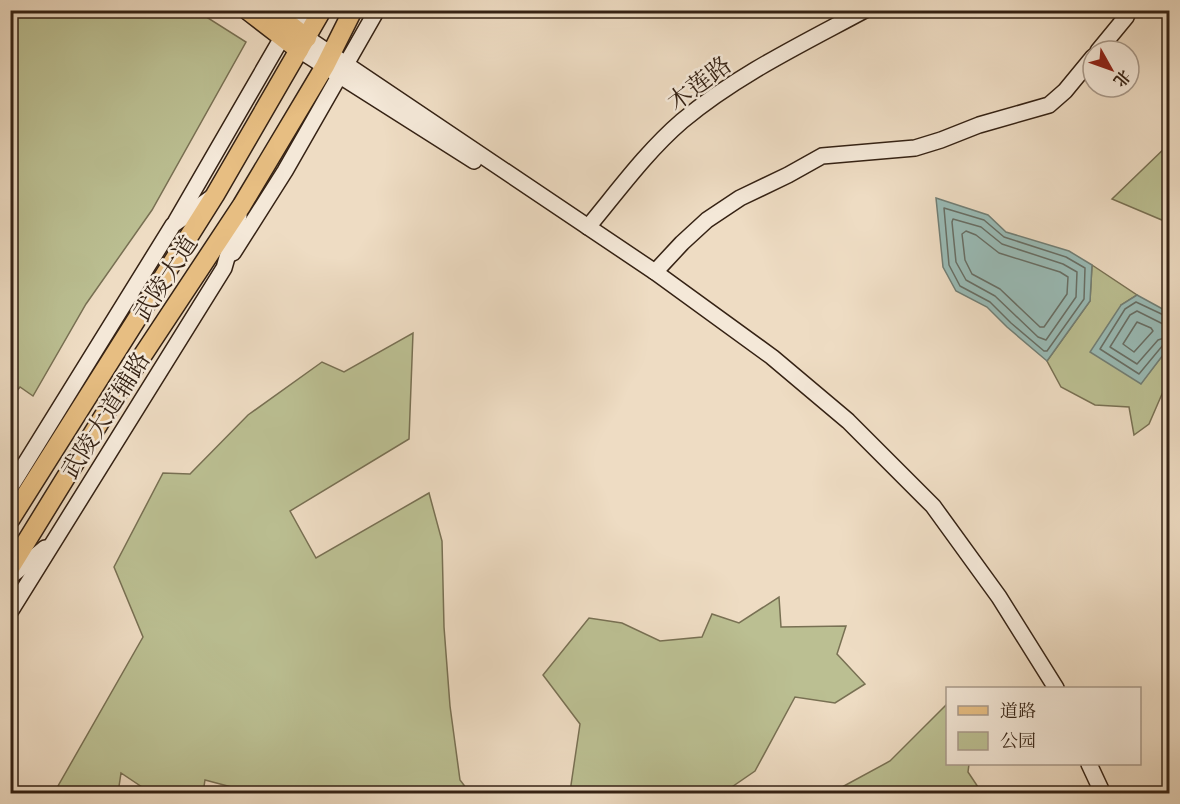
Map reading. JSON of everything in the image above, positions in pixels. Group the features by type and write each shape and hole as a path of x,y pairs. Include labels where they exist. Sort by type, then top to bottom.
{"main road":[{"path":"247,10 292,19"},
{"path":"271,10 292,19 303,44"},
{"name":"武陵大道","path":"10,520 215,195 322,10"},
{"name":"武陵大道","path":"10,568 119,391 242,205 328,59 353,10"}],"street":[{"path":"224,268 285,171 377,10"},
{"name":"木莲路","path":"588,226 643,159 681,122 756,69 865,10"},
{"path":"1108,39 1129,10"},
{"path":"173,225 292,19"},
{"path":"303,44 760,356 844,426 927,508 992,600 1047,687"},
{"path":"344,70 588,226 772,357 848,421 933,506 999,597 1055,687"},
{"path":"654,272 707,220 740,198 822,156 915,148 979,124 1049,105 1065,91 1081,72"},
{"name":"武陵大道辅路","path":"10,488 173,225 215,195"},
{"name":"武陵大道辅路","path":"10,612 224,268 242,205"},
{"path":"10,577 54,540"},
{"path":"1081,765 1094,794"},
{"path":"1089,765 1103,794"}],"green space":[{"path":"11,10 197,11 246,42 152,210 86,304 33,396 20,387 11,398"},
{"path":"1169,144 1169,223 1112,199"},
{"path":"1092,265 1137,295 1121,305 1141,383 1169,347 1169,383 1149,424 1134,435 1129,407 1095,405 1061,387 1047,361 1090,301"},
{"path":"413,333 409,439 290,511 316,558 429,493 442,541 444,627 450,706 460,780 470,793 258,794 205,780 203,793 151,793 121,773 118,793 54,793 143,637 114,567 163,473 190,474 248,415 322,362 344,372"},
{"path":"779,597 781,627 846,626 837,654 865,684 835,703 795,697 755,771 723,793 572,793 571,785 580,724 543,675 589,618 622,623 660,641 702,637 712,614 739,623"},
{"path":"946,705 946,765 969,765 968,772 982,793 831,793 890,761"}],"water":[{"path":"936,198 988,215 1006,232 1069,251 1092,265 1090,301 1047,361 987,307 956,291 943,267"},
{"path":"1137,295 1170,313 1169,347 1141,384 1090,352 1121,305"}]}
